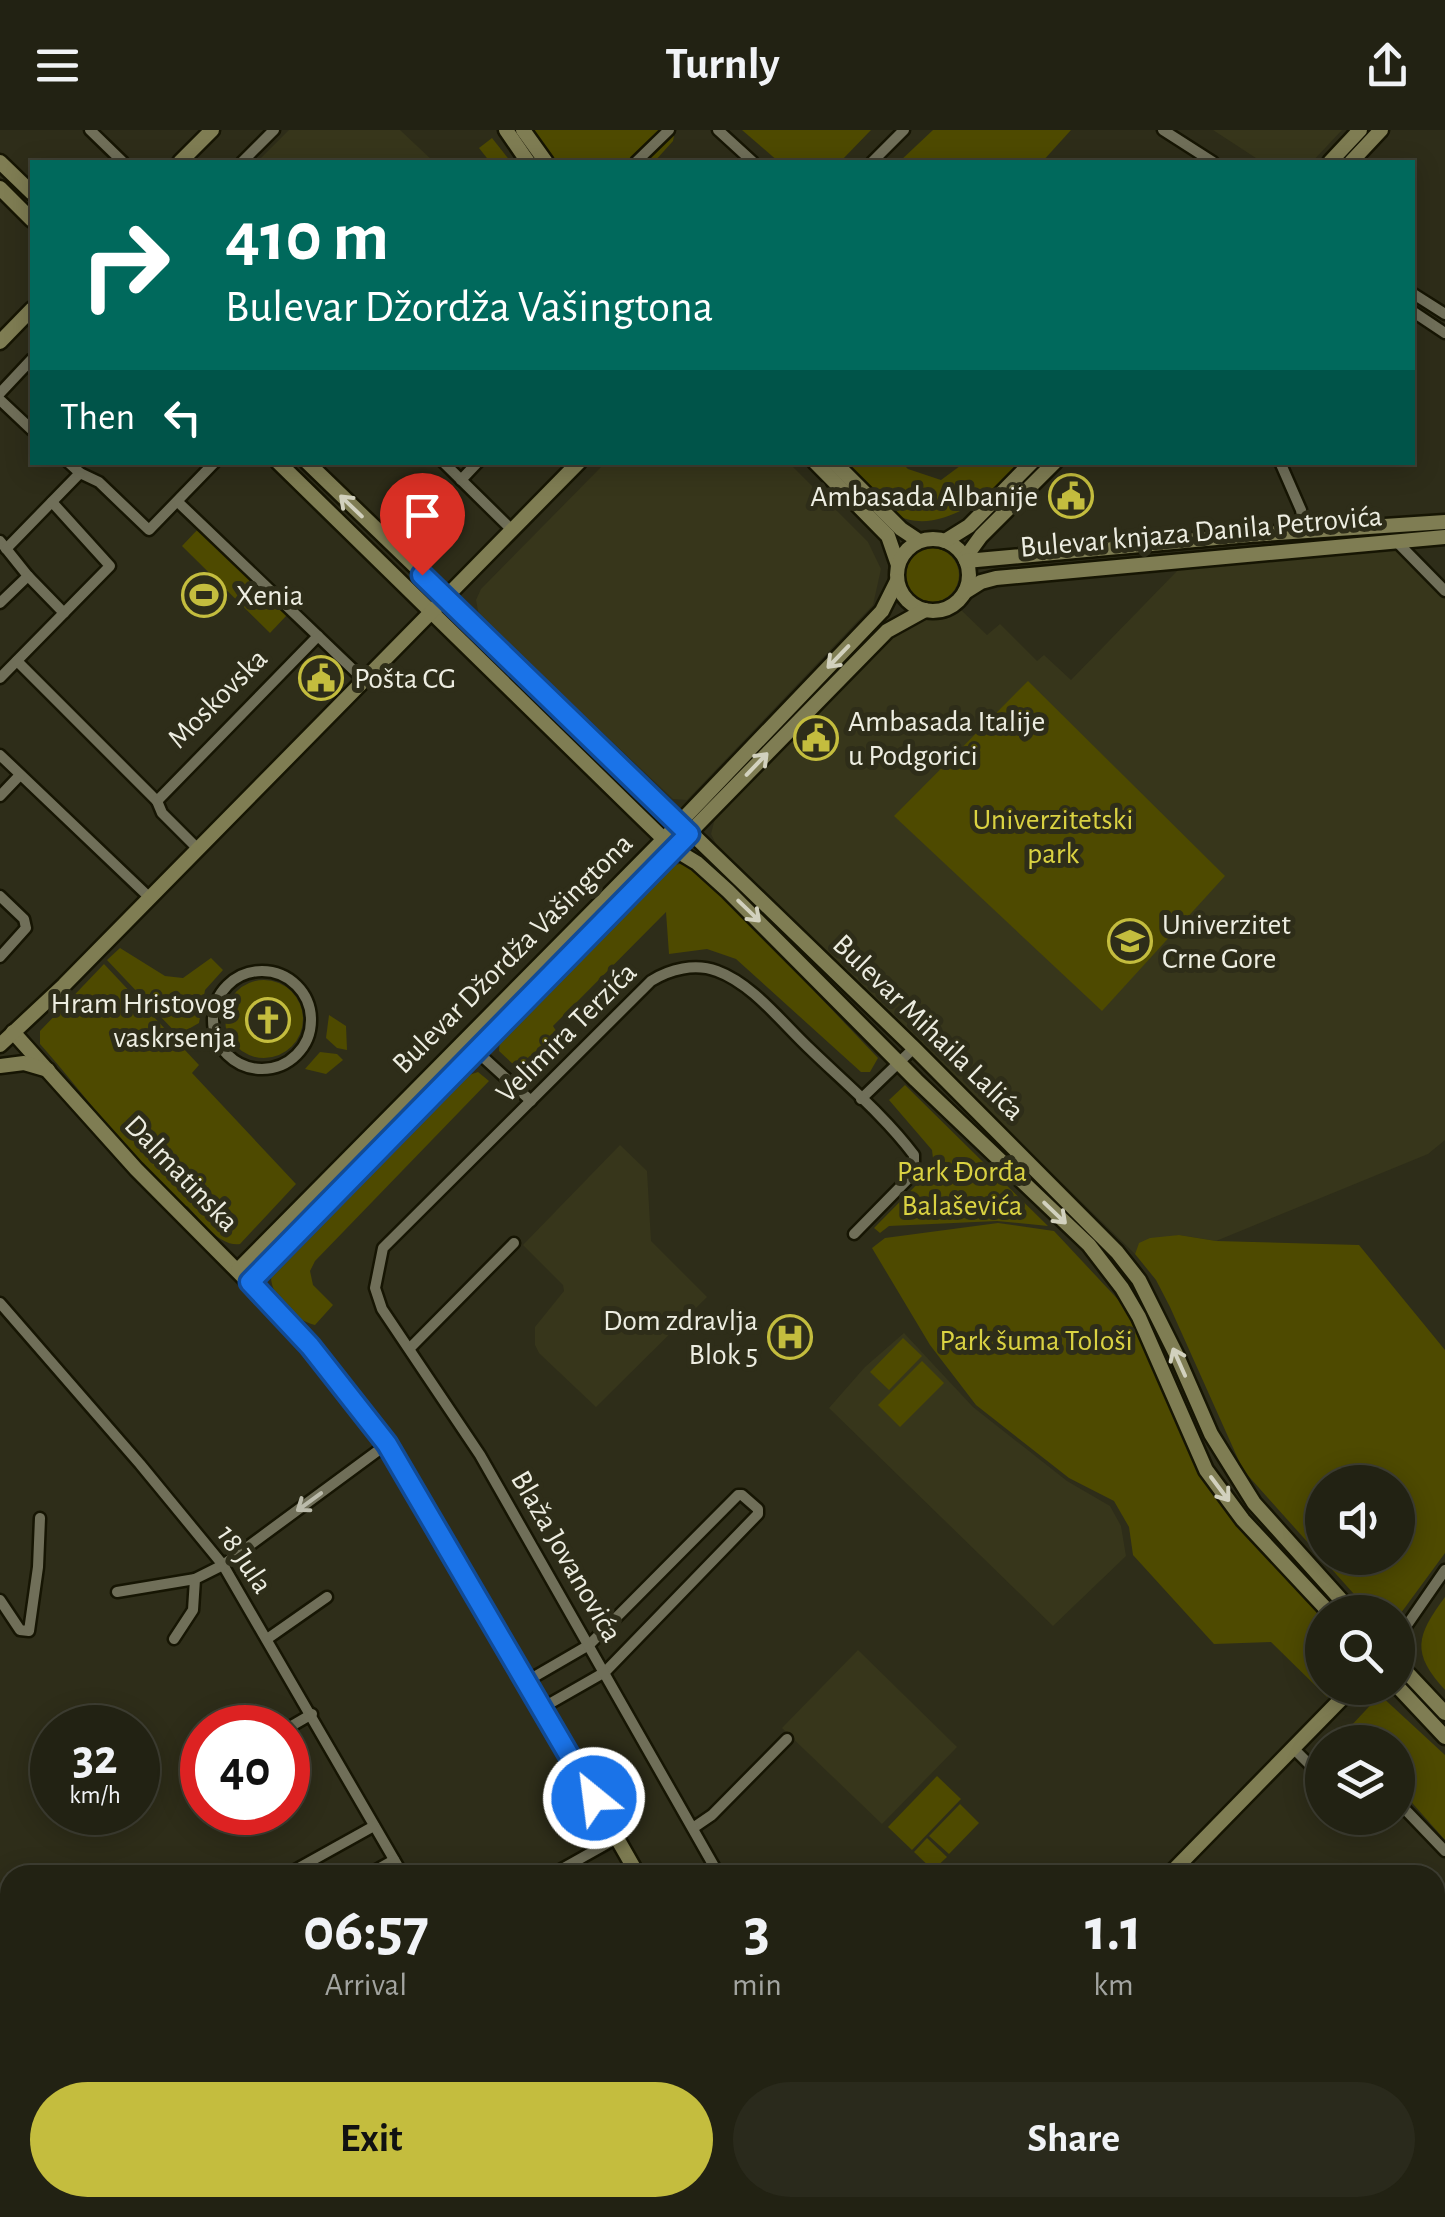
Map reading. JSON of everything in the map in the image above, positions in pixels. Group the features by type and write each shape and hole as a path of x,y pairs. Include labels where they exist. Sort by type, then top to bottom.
{"main road":[{"path":"182,160 212,130"},
{"path":"506,130 523,160"},
{"path":"523,130 545,160"},
{"path":"1332,160 1360,130"},
{"path":"1353,160 1380,130"},
{"path":"0,162 30,192"},
{"path":"0,188 30,218"},
{"path":"0,342 30,311"},
{"name":"Bulevar Mihaila Lalića","path":"281,465 669,844 728,891 1104,1263 1139,1317 1206,1470 1244,1520 1313,1595"},
{"name":"Bulevar Mihaila Lalića","path":"309,465 914,1048 1117,1252 1139,1280 1211,1434 1254,1503 1337,1595"},
{"path":"0,1058 26,1022 576,465"},
{"path":"818,465 888,536 898,565 897,581 910,603 925,610 951,606 965,592 969,577 966,559 945,541"},
{"path":"837,465 903,531 919,541 945,541 969,526 1029,465"},
{"path":"966,559 981,536 1052,465"},
{"name":"Bulevar knjaza Danila Petrovića","path":"966,559 1445,522"},
{"name":"Bulevar knjaza Danila Petrovića","path":"965,592 996,578 1445,538"},
{"path":"898,565 904,553 919,541"},
{"name":"Bulevar Džordža Vašingtona","path":"250,1282 478,1052 882,611 897,581"},
{"name":"Bulevar Džordža Vašingtona","path":"684,828 887,631 925,610"},
{"name":"Bulevar Džordža Vašingtona","path":"238,1270 465,1040 669,844"},
{"path":"0,1045 16,1035"},
{"name":"Dalmatinska","path":"16,1035 136,1169 310,1346 387,1444 631,1865"},
{"path":"0,1066 24,1062 51,1071"},
{"path":"1415,1681 1445,1713"},
{"path":"1179,1865 1335,1705"},
{"path":"1415,1705 1445,1736"}],"street":[{"path":"90,130 121,160"},
{"path":"244,160 274,130"},
{"path":"638,160 668,130"},
{"path":"718,130 751,160"},
{"path":"874,160 904,130"},
{"path":"1163,130 1209,160"},
{"path":"1415,294 1445,314"},
{"path":"1415,314 1445,333"},
{"path":"30,361 0,396 30,428"},
{"path":"71,465 100,482 148,530 179,503 212,465"},
{"path":"447,465 512,530"},
{"path":"461,480 475,465"},
{"path":"1281,465 1301,510 1305,532"},
{"path":"64,613 3,545 80,473"},
{"path":"0,678 110,566 52,502"},
{"path":"179,503 364,680"},
{"path":"1396,541 1445,591"},
{"path":"0,603 28,576"},
{"name":"Moskovska","path":"157,800 318,636"},
{"path":"17,661 157,800 162,813 197,848"},
{"path":"0,755 150,898"},
{"path":"0,796 20,775"},
{"path":"0,896 26,923 23,934 0,957"},
{"name":"Velimira Terzića","path":"378,1264 383,1248 406,1224 651,980 664,973 701,968 738,981 914,1154 910,1177 854,1234"},
{"path":"253,972 287,978 308,1004 311,1022 307,1040 294,1058 274,1068 242,1065 218,1042 213,1020 218,999 232,982 253,972"},
{"path":"465,1040 531,1100"},
{"path":"861,1099 914,1048"},
{"path":"410,1348 514,1243"},
{"name":"Blaža Jovanovića","path":"378,1264 377,1298 480,1455 713,1865"},
{"name":"18 Jula","path":"0,1303 223,1565 397,1865"},
{"path":"118,1592 194,1579 223,1565 387,1444"},
{"path":"527,1681 589,1645 738,1495 758,1509 758,1514 605,1672 542,1708"},
{"path":"0,1600 20,1630 29,1632 40,1518"},
{"path":"1415,1613 1445,1570"},
{"path":"174,1639 193,1610 194,1579"},
{"path":"267,1639 327,1597"},
{"path":"693,1828 712,1815 787,1738"},
{"path":"1293,1748 1305,1760"},
{"path":"1415,1820 1445,1851"},
{"path":"304,1865 374,1826"},
{"path":"569,1865 617,1838"},
{"path":"385,1865 394,1860"}],"shaded area":[{"path":"289,130 400,130 432,160 259,160"},
{"path":"1213,130 1342,130 1314,160 1259,160"},
{"path":"603,465 791,465 868,542 881,569 873,605 687,800 673,799 482,619 476,600 481,589"},
{"name":"Univerzitet Crne Gore","path":"1399,549 1445,594 1445,1140 1428,1154 1216,1241 1179,1235 1139,1244 1135,1254 718,848 711,834 715,818 894,629 915,620 937,620 960,609 987,635 1000,624 1037,661 1044,655 1071,680 1179,569"},
{"path":"620,1145 647,1171 651,1241 707,1297 596,1407 535,1345 535,1327 564,1291 563,1285 523,1245"},
{"path":"904,1333 973,1407 1067,1481 1110,1506 1121,1526 1126,1556 1053,1626 829,1408 865,1367"},
{"path":"858,1650 957,1747 882,1824 782,1728"}],"green space":[{"path":"532,130 675,130 673,141 656,160 554,160"},
{"path":"742,130 871,130 842,160 777,160"},
{"path":"933,130 1071,130 1044,160 901,160"},
{"path":"492,138 509,160 488,160 479,148"},
{"path":"846,465 904,465 941,480 961,465 1021,465 1024,469 980,500 929,521 895,514"},
{"path":"199,528 287,615 270,633 182,546"},
{"path":"932,548 951,556 959,575 951,594 932,602 913,594 905,575 913,556"},
{"name":"Univerzitetski park","path":"1028,681 1225,876 1102,1011 894,816"},
{"path":"667,866 697,868 878,1058 870,1072 861,1072 736,959 707,949 669,954 666,912 553,1026 568,1050 544,1073 530,1080 499,1051 500,1037"},
{"path":"120,948 165,976 183,978 211,958 223,970 205,990 199,1023 178,1035 107,960"},
{"path":"104,964 199,1065 192,1073 296,1184 240,1244 225,1241 187,1206 182,1209 40,1044 40,1031"},
{"path":"256,980 272,980 297,997 303,1019 297,1041 286,1052 272,1058 256,1058 231,1041 225,1027 225,1011 242,986"},
{"path":"329,1015 346,1026 347,1050 337,1048 326,1038"},
{"path":"320,1052 337,1054 343,1060 326,1074 305,1069"},
{"path":"478,1072 489,1081 315,1261 310,1271 313,1285 333,1305 315,1325 293,1313 275,1292 271,1277 469,1075"},
{"name":"Park Đorđa Balaševića","path":"905,1085 1048,1226 997,1221 889,1226 880,1233 874,1228 934,1167 932,1150 889,1100"},
{"name":"Park šuma Tološi","path":"998,1223 1054,1231 1126,1308 1178,1424 1208,1479 1307,1595 1305,1675 1271,1642 1214,1644 1133,1555 1129,1527 1114,1501 1069,1478 976,1405 930,1345 872,1248 885,1238"},
{"name":"Park šuma Tološi","path":"1179,1235 1216,1241 1359,1245 1445,1350 1445,1553 1414,1595 1355,1595 1337,1575 1415,1575 1415,1465 1305,1465 1305,1539 1243,1470 1170,1307 1156,1280 1135,1254 1139,1243"},
{"path":"903,1338 922,1356 889,1390 870,1372"},
{"path":"922,1361 944,1383 900,1427 878,1405"},
{"path":"1445,1597 1445,1690 1427,1665 1421,1644 1428,1623"},
{"path":"1371,1705 1391,1705 1412,1725 1352,1725"},
{"path":"1415,1727 1445,1755 1445,1840 1415,1806"},
{"path":"937,1776 961,1799 912,1850 888,1827"},
{"path":"960,1804 979,1823 949,1854 929,1836"},
{"path":"927,1838 947,1857 938,1865 928,1865 914,1852"}],"place":[{"name":"Ambasada Albanije","path":"1071,496"},
{"name":"Xenia","path":"204,595"},
{"name":"Pošta CG","path":"321,678"},
{"name":"Ambasada Italije u Podgorici","path":"816,738"},
{"name":"Univerzitet Crne Gore","path":"1130,941"},
{"name":"Hram Hristovog vaskrsenja","path":"268,1020"},
{"name":"Dom zdravlja Blok 5","path":"790,1337"}],"route":[{"path":"422,575 689,834 250,1282 310,1346 387,1444 594,1798"}]}
